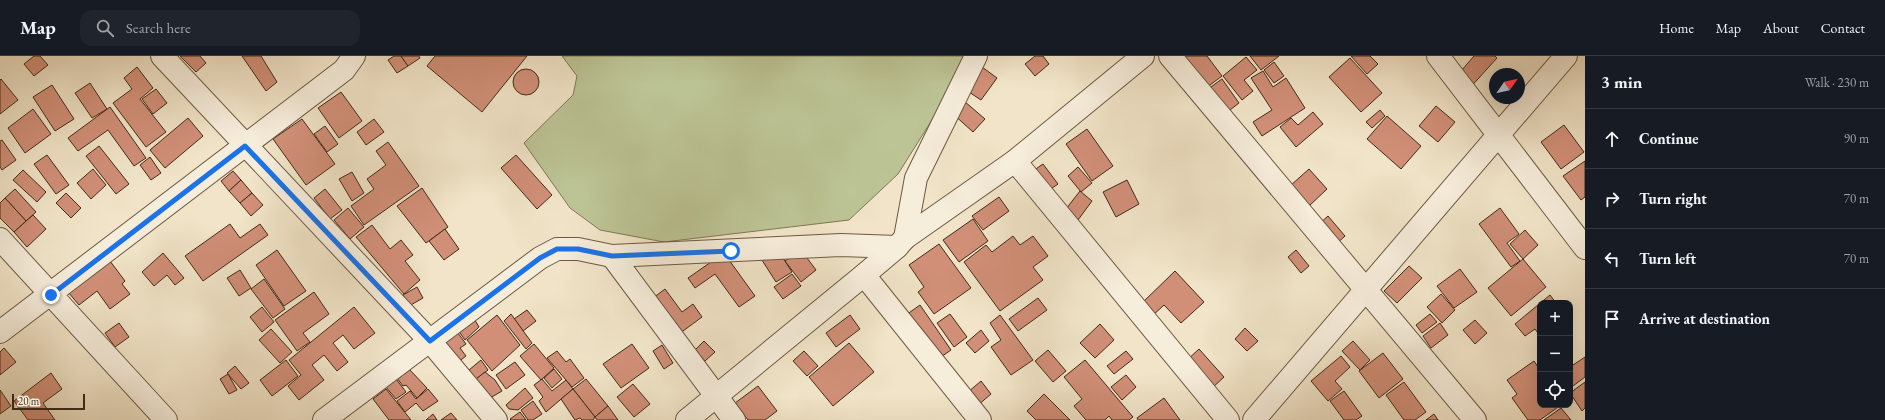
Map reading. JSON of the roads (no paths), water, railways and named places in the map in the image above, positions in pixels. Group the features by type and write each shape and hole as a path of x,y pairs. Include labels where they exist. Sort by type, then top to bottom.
{"street":[{"path":"162,56 430,341 496,420"},
{"path":"0,332 51,295 344,70 354,56"},
{"path":"901,243 916,178 976,56"},
{"path":"687,420 901,243 1015,161 1144,56"},
{"path":"1170,56 1476,420"},
{"path":"1438,56 1585,248"},
{"path":"1254,420 1566,56"},
{"path":"1015,161 1228,420"},
{"path":"0,239 166,420"},
{"path":"324,420 540,258 557,249 578,249 612,256 901,243"},
{"path":"612,256 734,420"},
{"path":"864,275 980,420"}]}
